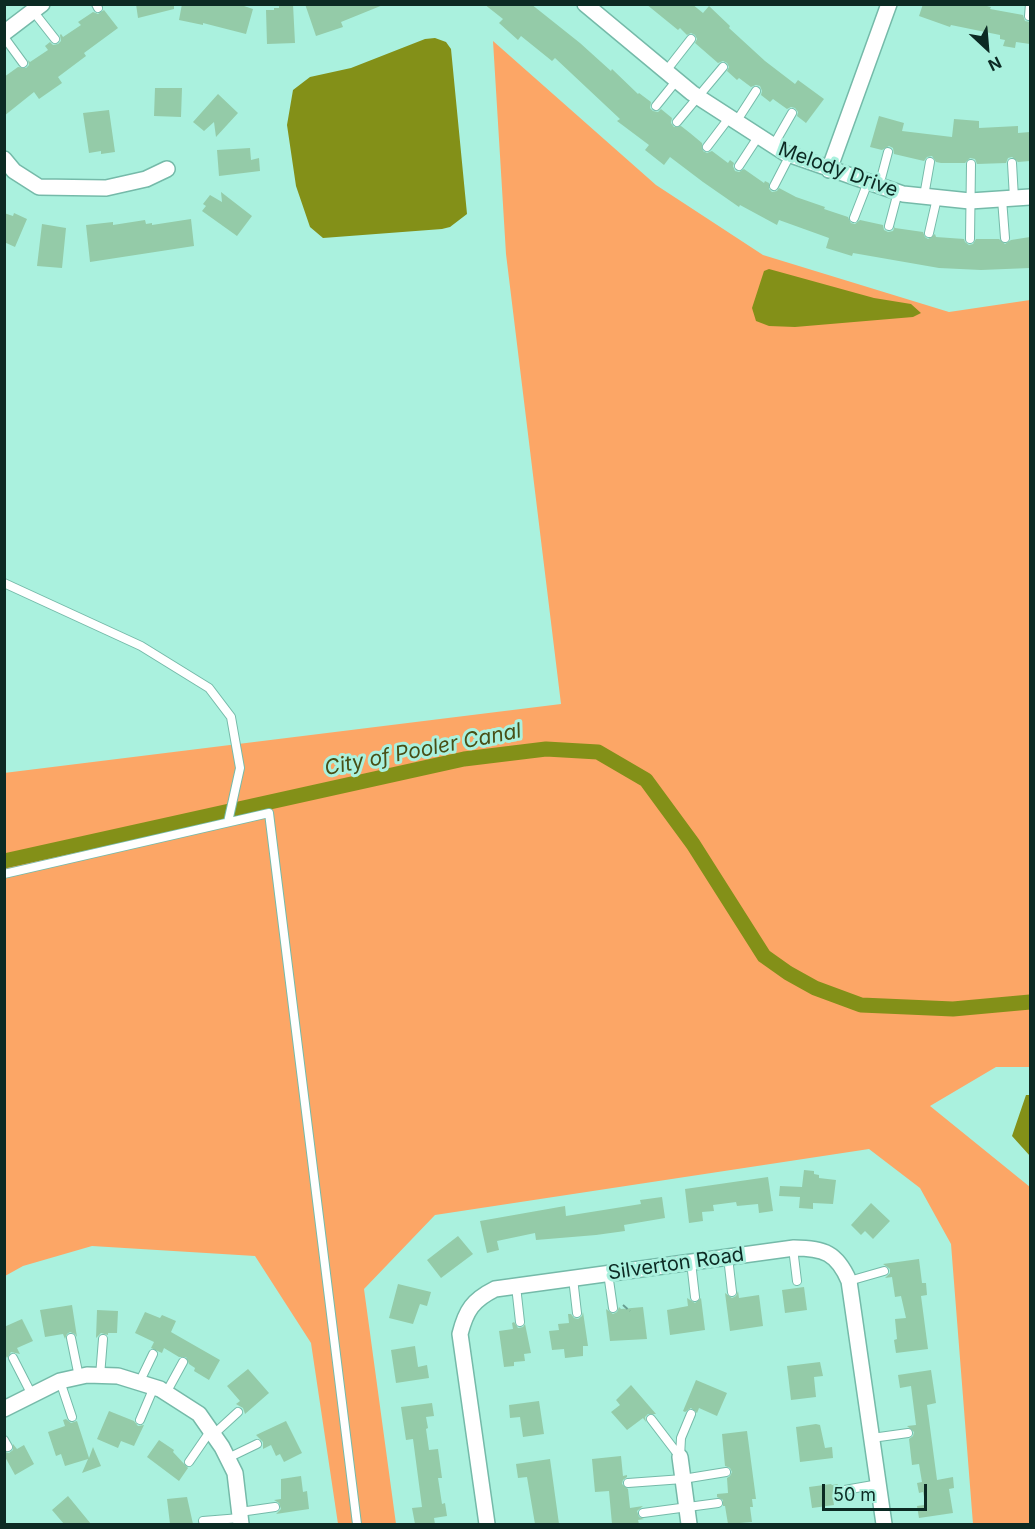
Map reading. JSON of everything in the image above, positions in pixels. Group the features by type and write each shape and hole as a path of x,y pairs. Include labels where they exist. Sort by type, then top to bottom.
{"street":[{"name":"Melody Drive","path":"585,4 698,97 758,137 790,155 898,192 970,201 1030,197"},
{"path":"829,170 889,4"},
{"path":"5,32 39,6"},
{"path":"4,159 14,171 39,187 106,188 146,179 167,169"},
{"name":"Silverton Road","path":"487,1524 460,1334 464,1318 471,1306 482,1296 495,1289 793,1248 816,1248 830,1255 842,1265 849,1281 885,1524"},
{"path":"6,1406 60,1382 79,1377 118,1376 153,1388 200,1414 235,1473 241,1518"},
{"path":"680,1457 689,1524"}],"lane":[{"path":"1029,16 1030,4"},
{"path":"39,6 55,39"},
{"path":"5,32 23,63"},
{"path":"656,106 691,39"},
{"path":"676,122 723,67"},
{"path":"707,147 756,91"},
{"path":"773,146 792,112"},
{"path":"739,166 758,137"},
{"path":"855,218 888,152"},
{"path":"774,186 790,155"},
{"path":"929,233 930,162"},
{"path":"1005,238 1012,163"},
{"path":"970,239 971,164"},
{"path":"889,226 898,192"},
{"path":"4,583 141,646 209,688 231,717 240,768 228,822"},
{"path":"4,874 269,813 357,1524"},
{"path":"793,1248 797,1281"},
{"path":"728,1257 732,1292"},
{"path":"691,1262 694,1297"},
{"path":"849,1281 884,1272"},
{"path":"608,1273 612,1308"},
{"path":"573,1278 577,1313"},
{"path":"516,1286 520,1322"},
{"path":"71,1338 79,1377"},
{"path":"100,1376 103,1339"},
{"path":"140,1420 153,1388 153,1354"},
{"path":"13,1358 32,1395"},
{"path":"153,1388 183,1362"},
{"path":"60,1382 72,1417"},
{"path":"189,1462 212,1432 238,1412"},
{"path":"680,1457 681,1438 691,1414"},
{"path":"651,1419 680,1457"},
{"path":"872,1438 908,1433"},
{"path":"228,1458 257,1443"},
{"path":"628,1483 683,1479 726,1472"},
{"path":"839,1491 879,1484"},
{"path":"644,1513 718,1503"},
{"path":"203,1521 241,1518 275,1507"}],"shaded area":[{"path":"435,38 446,42 451,49 467,214 450,227 442,229 323,238 310,227 296,186 287,125 293,90 310,77 351,68 425,39"},
{"path":"493,41 656,185 763,255 949,312 1030,300 1030,1067 996,1067 930,1106 1030,1187 1030,1524 973,1524 951,1244 920,1188 869,1149 435,1215 364,1289 396,1524 338,1524 311,1343 255,1256 92,1246 23,1266 5,1276 4,773 561,704 506,254"},
{"path":"769,269 874,298 911,304 921,313 913,317 795,327 769,326 756,321 752,308 764,271"},
{"path":"1026,1095 1030,1095 1030,1156 1012,1136"}],"building":[{"path":"136,4 174,4 174,9 138,18"},
{"path":"182,4 238,4 253,9 246,34 203,23 203,25 179,20"},
{"path":"279,4 293,4 295,43 267,44 266,10 279,8"},
{"path":"305,4 383,5 341,22 343,27 316,36"},
{"path":"484,4 531,4 611,71 612,69 638,94 651,102 650,108 653,111 658,112 661,109 672,118 671,123 674,127 681,126 702,143 703,151 707,153 712,151 728,163 730,160 734,163 735,171 739,172 744,169 764,183 765,181 769,183 769,189 772,192 779,188 796,197 825,207 824,209 848,217 851,223 855,224 860,220 883,225 884,230 888,232 893,231 895,226 895,228 923,232 928,239 935,234 936,237 964,239 969,245 973,244 976,239 999,239 1005,244 1011,240 1030,237 1030,268 981,270 939,268 853,253 852,256 826,248 829,238 779,220 777,225 740,205 739,207 670,157 664,165 645,150 649,145 617,121 620,119 555,58 552,61 521,36 518,40 499,23 503,19"},
{"path":"646,4 692,4 703,13 709,6 765,61 795,84 798,80 824,99 806,123 797,116 798,112 795,108 787,109 773,99 770,102 761,95 760,86 751,87 739,78 737,80 727,71 729,67 727,63 723,61 718,63 695,43 697,39 695,35 691,33 687,35 680,28 678,30"},
{"path":"923,4 979,4 991,7 990,9 1023,15 1025,21 1030,22 1030,44 1016,42 1015,48 1003,46 1005,40 1000,39 1000,35 951,25 950,27 919,16"},
{"path":"104,10 118,28 84,53 86,56 58,77 62,83 39,99 34,92 4,116 4,77 18,67 26,68 29,65 28,60 30,62 48,50 45,46 50,42 53,45 58,44 61,41 61,34 63,37 81,25 78,22 93,12 98,14"},
{"path":"155,88 182,88 181,117 154,116"},
{"path":"218,94 238,113 216,137 214,122 204,131 193,122"},
{"path":"109,110 115,152 89,153 83,113"},
{"path":"879,116 904,123 902,131 952,137 954,119 979,121 979,128 1018,126 1018,133 1030,132 1030,161 1018,162 1012,157 1008,158 1006,163 977,164 975,159 970,158 965,163 941,163 936,162 932,156 927,157 924,161 894,154 893,148 889,146 882,150 870,147"},
{"path":"250,148 251,160 259,158 260,171 219,176 217,150"},
{"path":"221,192 252,216 237,236 202,211 206,206 203,204 210,195 222,202"},
{"path":"4,213 13,216 14,213 27,219 15,247 4,242"},
{"path":"191,219 194,246 90,262 86,225 113,222 113,225 145,220 146,224 152,223 152,225"},
{"path":"42,224 66,228 62,268 37,266"},
{"path":"804,1170 814,1171 819,1178 836,1180 833,1204 813,1203 813,1209 799,1208 800,1197 779,1196 780,1186 802,1187"},
{"path":"768,1177 773,1211 759,1213 758,1204 737,1206 736,1202 713,1205 714,1211 702,1212 703,1221 689,1223 685,1189"},
{"path":"662,1197 665,1218 624,1225 625,1231 536,1240 535,1233 497,1241 499,1250 487,1253 480,1221 565,1206 566,1216 641,1204 640,1200"},
{"path":"871,1203 890,1221 873,1239 865,1231 861,1235 851,1225"},
{"path":"458,1236 473,1254 441,1278 427,1260"},
{"path":"919,1259 922,1283 926,1283 927,1295 921,1296 928,1349 896,1353 895,1319 906,1318 901,1296 895,1297 892,1277 885,1278 890,1273 890,1269 883,1264"},
{"path":"398,1284 431,1292 427,1306 420,1304 413,1324 389,1318"},
{"path":"804,1287 807,1310 785,1313 782,1290"},
{"path":"738,1291 739,1298 759,1295 763,1326 730,1331 725,1293 732,1298"},
{"path":"687,1298 695,1303 701,1298 705,1330 670,1335 667,1310 688,1306"},
{"path":"72,1305 77,1337 70,1332 65,1339 63,1334 45,1337 40,1310"},
{"path":"619,1307 621,1309 643,1307 647,1339 610,1341 606,1309 613,1314"},
{"path":"97,1310 118,1311 117,1333 108,1333 108,1335 101,1333 96,1338"},
{"path":"145,1312 160,1318 162,1315 176,1321 171,1332 220,1360 209,1380 194,1371 195,1368 189,1364 186,1357 179,1357 164,1348 162,1353 151,1348 154,1342 135,1333"},
{"path":"583,1312 588,1346 583,1346 583,1356 565,1358 564,1349 552,1350 549,1331 559,1330 558,1324 569,1323 568,1314 578,1319"},
{"path":"22,1319 33,1341 17,1348 20,1354 11,1352 7,1358 4,1352 4,1327"},
{"path":"514,1322 518,1328 525,1324 531,1353 524,1354 525,1361 514,1362 514,1366 504,1367 499,1331 513,1329 512,1323"},
{"path":"415,1346 418,1367 427,1365 429,1378 396,1383 391,1350"},
{"path":"820,1362 823,1376 814,1377 816,1397 791,1400 787,1366"},
{"path":"248,1369 269,1393 245,1414 243,1408 236,1404 240,1401 227,1386"},
{"path":"931,1370 936,1403 927,1405 937,1480 953,1477 954,1488 949,1489 953,1513 919,1518 917,1506 924,1505 924,1497 923,1492 919,1493 917,1483 922,1482 919,1464 912,1465 909,1439 914,1432 907,1426 916,1425 911,1386 900,1388 898,1375"},
{"path":"696,1380 727,1393 717,1416 699,1408 697,1413 691,1408 683,1411"},
{"path":"631,1385 656,1414 648,1414 645,1417 646,1422 643,1418 627,1430 611,1412 620,1405 616,1400"},
{"path":"539,1401 544,1434 523,1437 520,1417 510,1418 509,1405"},
{"path":"432,1403 434,1416 426,1417 428,1428 426,1429 429,1450 438,1449 442,1478 438,1478 442,1504 445,1503 447,1516 434,1518 435,1524 415,1524 412,1508 422,1507 413,1439 406,1440 401,1407"},
{"path":"109,1411 134,1421 138,1426 144,1425 134,1446 121,1441 118,1448 97,1439"},
{"path":"66,1419 71,1423 77,1421 89,1458 93,1447 101,1466 82,1473 88,1459 65,1466 61,1454 56,1456 48,1432 65,1426 63,1420"},
{"path":"286,1421 302,1453 284,1462 280,1454 276,1456 271,1445 263,1449 263,1442 256,1435"},
{"path":"820,1425 825,1448 832,1447 833,1458 800,1462 796,1427"},
{"path":"747,1431 756,1499 752,1499 753,1507 750,1507 752,1522 728,1524 723,1500 717,1497 717,1494 728,1493 727,1478 732,1472 725,1466 722,1434"},
{"path":"159,1440 174,1450 173,1452 188,1468 179,1481 147,1457"},
{"path":"13,1444 17,1449 24,1445 34,1464 15,1475 4,1455 4,1452 9,1453 13,1450"},
{"path":"621,1456 623,1476 627,1475 622,1484 628,1489 630,1508 643,1506 637,1511 639,1517 644,1519 638,1520 639,1524 612,1524 609,1491 595,1492 592,1459"},
{"path":"550,1459 559,1524 535,1524 527,1477 518,1478 516,1464"},
{"path":"301,1476 303,1492 307,1491 309,1509 276,1514 281,1509 279,1503 274,1500 281,1499 281,1479"},
{"path":"838,1484 833,1491 840,1497 833,1499 834,1505 812,1508 809,1487"},
{"path":"68,1496 91,1524 64,1524 52,1510"},
{"path":"187,1497 193,1524 170,1524 167,1499"}],"waterway":[{"name":"City of Pooler Canal","path":"4,861 464,759 546,749 598,752 646,780 693,844 764,956 788,973 815,988 861,1005 953,1009 1030,1002"}]}
